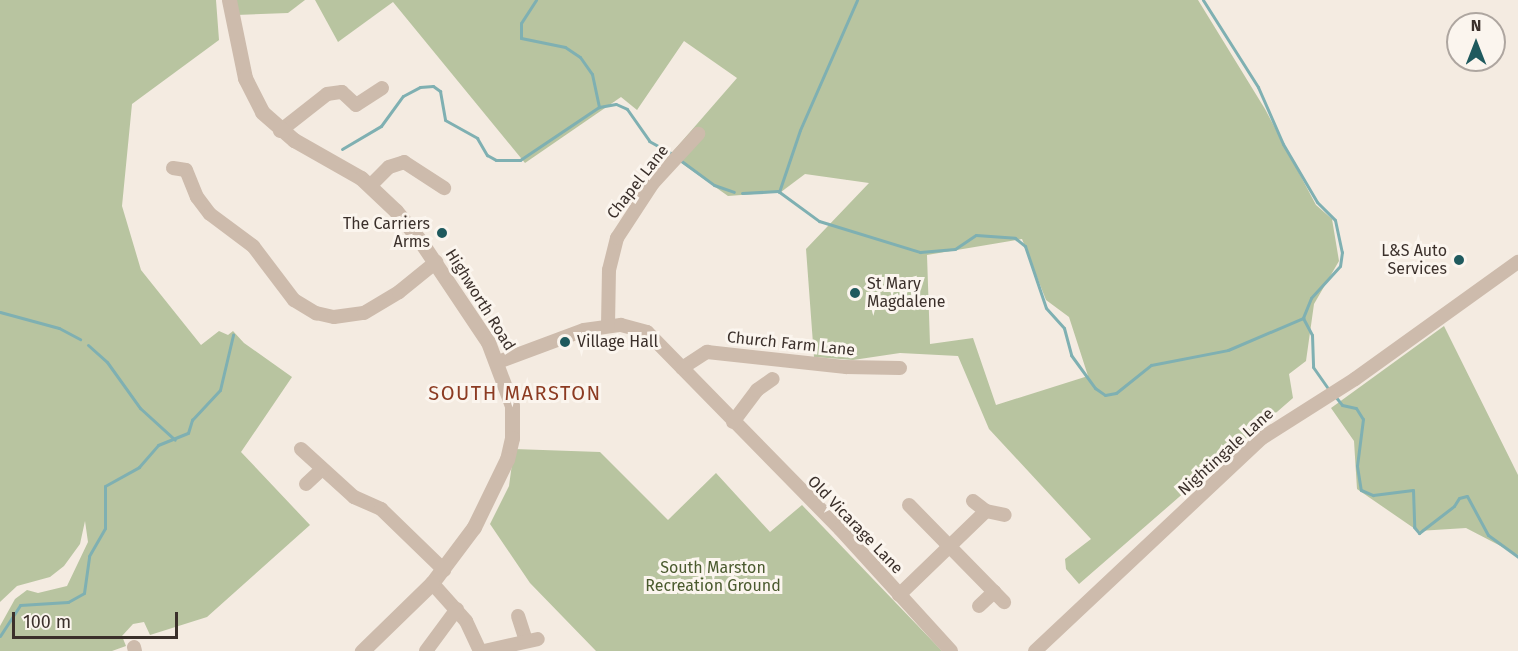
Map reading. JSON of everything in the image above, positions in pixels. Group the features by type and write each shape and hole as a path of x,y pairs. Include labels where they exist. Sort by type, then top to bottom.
{"street":[{"name":"Highworth Road","path":"229,0 245,78 258,105 280,131 371,185 436,262 498,362 513,417 507,459 485,509 444,570 362,651"},
{"path":"280,131 330,93 342,92 356,105 382,88"},
{"name":"Chapel Lane","path":"608,326 609,270 617,238 676,157 698,134"},
{"path":"371,185 389,167 404,162 444,188"},
{"path":"184,166 197,197 210,214 260,252 288,294 316,313 344,317 376,308 436,262"},
{"name":"Nightingale Lane","path":"1035,651 1262,438 1339,389 1518,262"},
{"name":"Old Vicarage Lane","path":"498,362 562,336 608,326 633,326 647,332 840,529 951,651"},
{"name":"Church Farm Lane","path":"682,368 707,352 846,368 900,368"},
{"path":"733,422 757,390 773,379"},
{"path":"301,449 354,497 381,509 444,570"},
{"path":"306,484 322,470"},
{"path":"973,501 986,511 1005,515"},
{"path":"909,505 999,597 979,606"},
{"path":"899,595 986,511"},
{"path":"432,583 457,609 482,651 532,640 518,616"},
{"path":"426,651 457,609"}],"green space":[{"path":"0,0 216,0 219,40 132,104 122,206 141,270 201,345 219,331 228,335 233,331 244,343 292,377 241,452 310,525 207,617 150,635 144,622 133,624 122,636 126,646 112,651 0,651 0,626 15,599 27,590 38,593 67,586 88,542 85,521 80,544 64,566 50,577 17,586 0,602"},
{"path":"234,0 305,0 288,13 236,15"},
{"path":"315,0 1198,0 1265,109 1316,205 1332,219 1339,261 1314,304 1306,361 1289,374 1293,398 1079,584 1066,569 1065,559 1091,539 989,429 958,356 900,353 853,360 814,357 806,249 869,183 805,174 781,192 728,196 670,155 737,78 684,41 637,110 621,97 525,163 393,2 338,42","holes":["1022,239 1046,300 1069,317 1088,376 996,405 973,338 930,344 927,255"]},
{"path":"1444,326 1518,475 1518,555 1466,528 1418,531 1357,489 1354,441 1331,408"},
{"name":"South Marston Recreation Ground","path":"514,449 600,452 668,520 716,473 770,532 802,505 942,651 596,651 530,583 490,524 509,486"}],"waterway":[{"path":"536,0 521,23 521,38 565,47 580,57 592,74 599,107"},
{"path":"779,192 800,130 857,0"},
{"path":"1203,0 1258,87 1283,144 1317,202 1335,220 1342,252 1340,266 1311,298 1303,318"},
{"path":"342,149 381,126 403,96 420,87 433,86 440,91 445,120 477,138 487,155 496,160 520,160 599,107 616,104 627,109 649,141 672,154"},
{"path":"680,160 714,185 734,192"},
{"path":"742,193 778,191 819,221 920,252 955,249 976,235 1015,238 1025,246 1046,308 1064,328 1071,355 1095,388 1105,395 1116,393 1151,365 1228,350 1303,318"},
{"path":"0,312 59,328 80,339"},
{"path":"1303,318 1312,335 1313,367 1330,391"},
{"path":"0,636 20,605 68,602 84,593 89,556 105,528 105,486 139,467 158,445 188,433 192,420 220,390 233,335"},
{"path":"88,345 107,362 140,408 175,440"},
{"path":"1335,396 1342,405 1356,408 1363,419 1357,466 1361,490 1373,495 1413,490 1414,527 1419,533 1454,506 1459,498 1467,496 1488,535 1518,557"}],"place":[{"name":"The Carriers Arms","path":"442,233"},
{"name":"L&S Auto Services","path":"1459,260"},
{"name":"St Mary Magdalene","path":"855,293"},
{"name":"Village Hall","path":"565,342"}],"district":[{"name":"SOUTH MARSTON","path":"515,393"}]}
